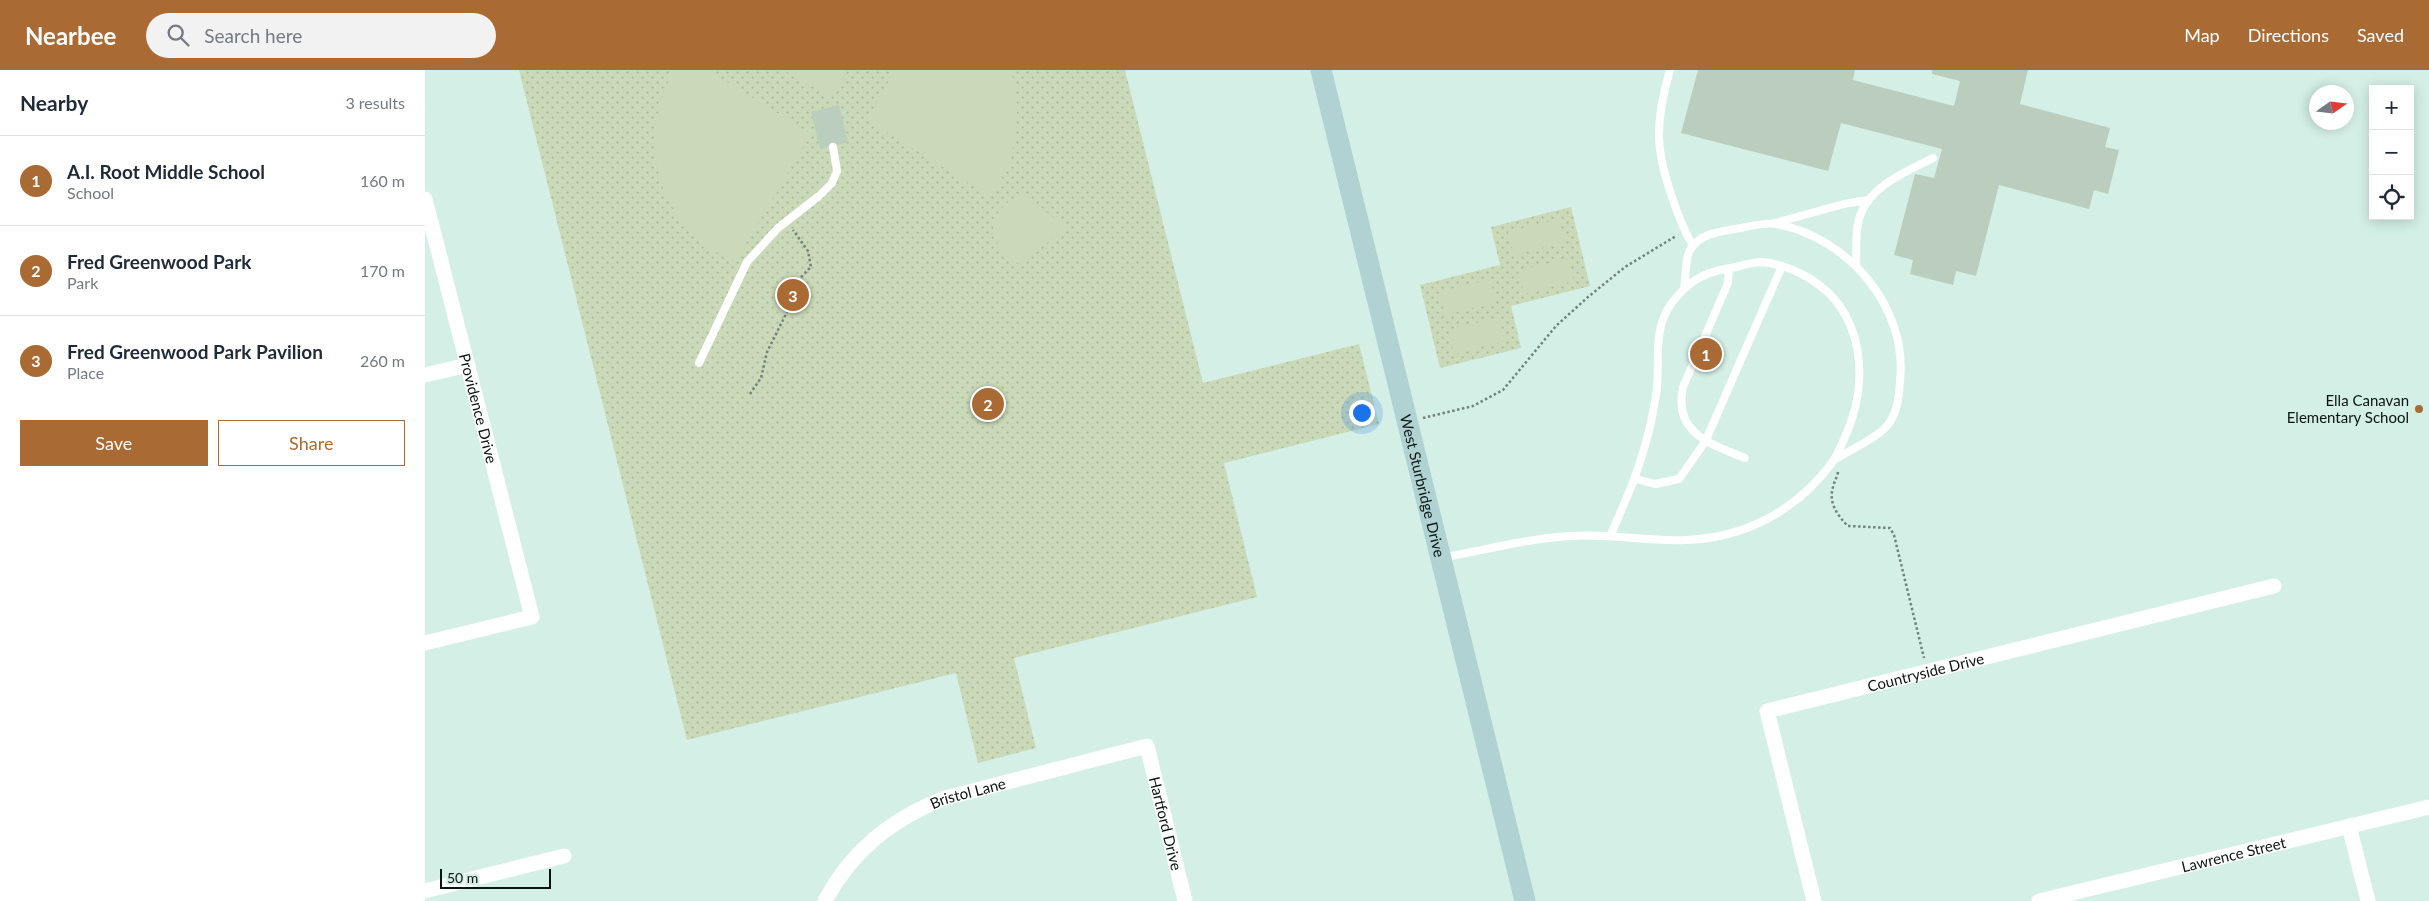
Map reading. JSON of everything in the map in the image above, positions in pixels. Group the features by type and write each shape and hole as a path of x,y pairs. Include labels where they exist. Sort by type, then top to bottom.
{"street":[{"name":"West Sturbridge Drive","path":"1321,70 1525,901"},
{"name":"Providence Drive","path":"425,199 532,617 425,643"},
{"path":"425,376 467,365"},
{"name":"Countryside Drive","path":"1814,901 1767,711 2274,586"},
{"name":"Bristol Lane","path":"825,901 852,860 871,840 894,822 918,808 945,798 1147,746"},
{"name":"Hartford Drive","path":"1147,746 1185,901"},
{"name":"Lawrence Street","path":"2039,901 2094,895 2349,826 2429,807"},
{"path":"2349,826 2368,901"},
{"path":"425,890 564,856"}],"lane":[{"path":"1670,70 1666,84 1659,136 1665,172 1684,229 1693,246"},
{"path":"699,363 747,262 761,244 832,183 837,171 833,147"},
{"path":"1856,266 1858,223 1867,200 1888,182 1933,158"},
{"path":"1684,289 1689,252 1698,240 1715,232 1774,224 1844,204 1867,200"},
{"path":"1774,224 1811,234 1850,260 1875,288 1895,327 1902,368 1898,407 1883,429 1837,458"},
{"path":"1440,558 1525,541 1569,536 1611,534 1686,540 1731,534 1755,526 1789,506 1815,486 1837,458 1855,416 1860,382 1859,352 1843,309 1819,284 1795,269 1761,262 1701,275 1684,289 1664,317 1659,344 1657,388 1636,479 1611,534"},
{"path":"1636,479 1655,484 1679,479 1705,442 1781,266"},
{"path":"1729,268 1728,283 1683,387 1679,404 1685,421 1705,442 1745,458"}],"path":[{"path":"750,394 761,378 767,352 789,306 793,285 811,267 810,257 805,245 786,221"},
{"path":"1407,421 1473,406 1503,390 1557,326 1588,297 1625,267 1667,244 1684,229"},
{"path":"1837,458 1838,476 1832,488 1832,501 1838,516 1848,526 1890,528 1894,535 1927,672"}],"green space":[{"path":"519,70 1125,70 1203,383 1359,344 1379,424 1224,463 1257,597 1014,658 1036,748 978,763 956,673 687,740"},
{"path":"674,70 708,70 811,134 735,262 708,246 687,227 671,205 660,180 655,154 656,126 662,98"},
{"path":"784,70 848,70 831,98"},
{"path":"895,70 1011,70 1017,104 1015,136 1007,167 991,197 867,120"},
{"path":"1024,193 1066,228 1020,264 999,246 994,236 993,227 995,217 1001,208"},
{"path":"1571,207 1590,286 1511,306 1521,348 1440,368 1420,285 1500,265 1491,227"},
{"path":"1559,219 1565,242 1514,255 1508,232"},
{"path":"1568,258 1574,281 1524,294 1518,271"},
{"path":"1490,279 1496,302 1445,315 1439,292"},
{"path":"1499,317 1505,341 1454,354 1448,330"}],"building":[{"path":"1698,70 1855,70 1853,80 1954,106 1960,81 1932,74 1932,70 2028,70 2020,104 2110,128 2105,147 2119,150 2108,194 2094,190 2089,209 1999,185 1976,276 1956,271 1953,285 1910,274 1913,260 1894,255 1915,174 1934,178 1942,149 1841,123 1828,171 1681,133"},
{"path":"839,105 848,142 838,145 832,142 827,147 820,149 811,112"},
{"path":"780,284 806,285 805,306 779,305"}],"place":[{"name":"Fred Greenwood Park Pavilion","path":"793,295"},
{"name":"A.I. Root Middle School","path":"1706,354"},
{"name":"Fred Greenwood Park","path":"988,404"},
{"name":"Ella Canavan Elementary School","path":"2419,409"}]}
